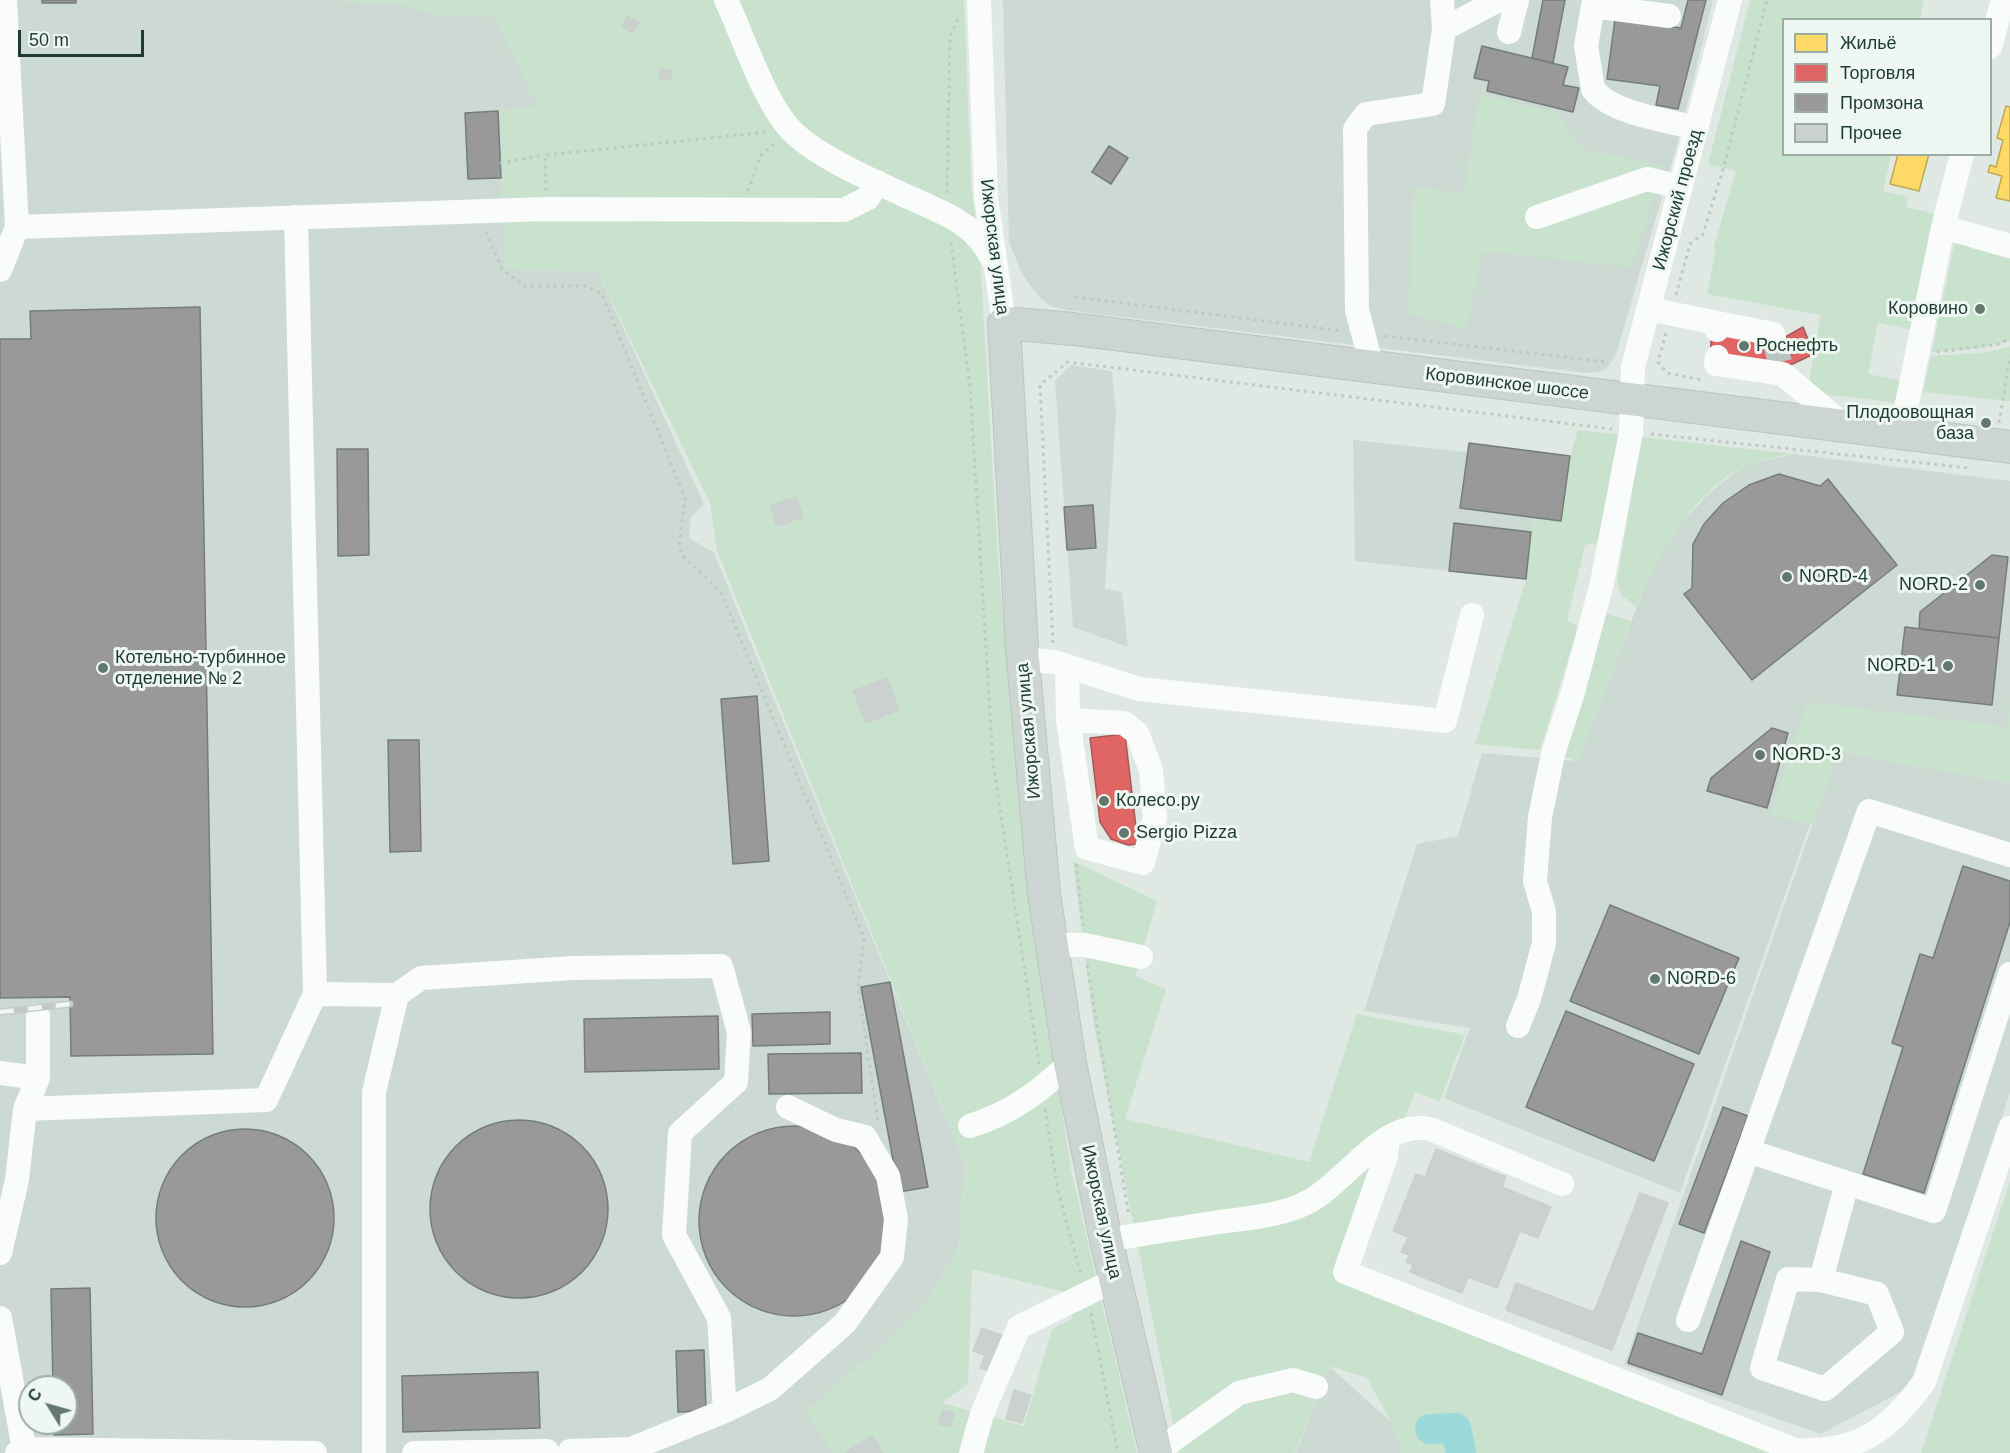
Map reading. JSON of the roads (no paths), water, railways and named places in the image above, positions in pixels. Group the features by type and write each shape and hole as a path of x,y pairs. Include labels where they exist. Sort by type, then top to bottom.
{"main road":[{"name":"Коровинское шоссе","path":"1004,323 1073,329 1901,434 2004,436"},
{"name":"Ижорская улица","path":"1004,323 1023,659 1044,894 1070,1063 1119,1238 1115,1280 1156,1453"}],"street":[{"path":"0,270 17,227 5,0"},
{"path":"726,0 765,86 780,116 791,130 807,144 877,182 947,215 978,237 994,261"},
{"path":"1371,367 1358,310 1355,129 1366,114 1433,104 1444,29 1442,0"},
{"path":"1444,29 1499,0"},
{"path":"1509,32 1517,0"},
{"name":"Ижорский проезд","path":"1518,1026 1529,999 1544,943 1544,912 1535,881 1535,863 1540,817 1553,754 1573,692 1602,583 1631,432 1633,367 1659,312 1681,187 1730,0"},
{"path":"1992,40 2003,0"},
{"path":"1669,16 1594,3 1586,46 1593,89 1596,94 1614,105 1697,128"},
{"name":"Ижорская улица","path":"970,5 986,197 1004,323"},
{"path":"1901,434 1943,227 1961,156"},
{"path":"1537,218 1647,179 1681,187"},
{"path":"17,227 546,208 844,210 868,198 877,182"},
{"path":"25,1109 266,1100 315,994 296,217"},
{"path":"1943,227 2010,246"},
{"path":"1659,312 1717,327 1773,334 1774,339"},
{"path":"1717,357 1716,364 1782,370 1846,427"},
{"path":"1023,659 1061,664 1139,688 1445,721 1472,615"},
{"path":"1061,664 1068,720 1087,848 1143,863 1155,818 1151,770 1137,733 1124,723 1068,720"},
{"path":"1688,1320 1869,811 2010,855"},
{"path":"1052,945 1085,945 1141,957"},
{"path":"315,994 397,995 421,978 573,968 721,966 739,1032 736,1082 680,1133 674,1235 719,1318 725,1411"},
{"path":"1748,1151 1934,1211 2010,974"},
{"path":"374,1453 374,1092 397,995"},
{"path":"0,1253 6,1203 25,1109 38,1078 38,1016"},
{"path":"970,1126 1000,1116 1042,1089 1070,1063"},
{"path":"0,1073 38,1078"},
{"path":"414,1453 631,1449 725,1411 770,1389 845,1323 892,1257 896,1219 888,1176 866,1137 836,1130 788,1107"},
{"path":"1119,1238 1288,1210 1323,1192 1379,1145 1406,1128 1420,1126 1562,1184"},
{"path":"1379,1145 1386,1156 1345,1272 1795,1450 1824,1452 1851,1445 1876,1434 1902,1412 1924,1382 2010,1128"},
{"path":"1821,1280 1847,1183"},
{"path":"1788,1279 1821,1280 1877,1294 1892,1332 1825,1389 1762,1368 1788,1279"},
{"path":"971,1453 982,1414 1019,1327 1115,1280"},
{"path":"0,1318 20,1451 315,1453"},
{"path":"1156,1453 1239,1393 1293,1380 1316,1386"}],"waterway":[{"path":"1430,1429 1456,1428 1461,1453"}],"tunnel":[{"path":"1774,339 1781,367"}],"railway":[{"path":"0,1012 70,1004"}],"place":[{"name":"Коровино","path":"1980,309"},
{"name":"Роснефть","path":"1744,346"},
{"name":"Плодоовощная база","path":"1986,423"},
{"name":"NORD-4","path":"1787,577"},
{"name":"NORD-2","path":"1980,585"},
{"name":"NORD-1","path":"1948,666"},
{"name":"Котельно-турбинное отделение № 2","path":"103,668"},
{"name":"NORD-3","path":"1760,755"},
{"name":"Колесо.ру","path":"1104,801"},
{"name":"Sergio Pizza","path":"1124,833"},
{"name":"NORD-6","path":"1655,979"}]}
